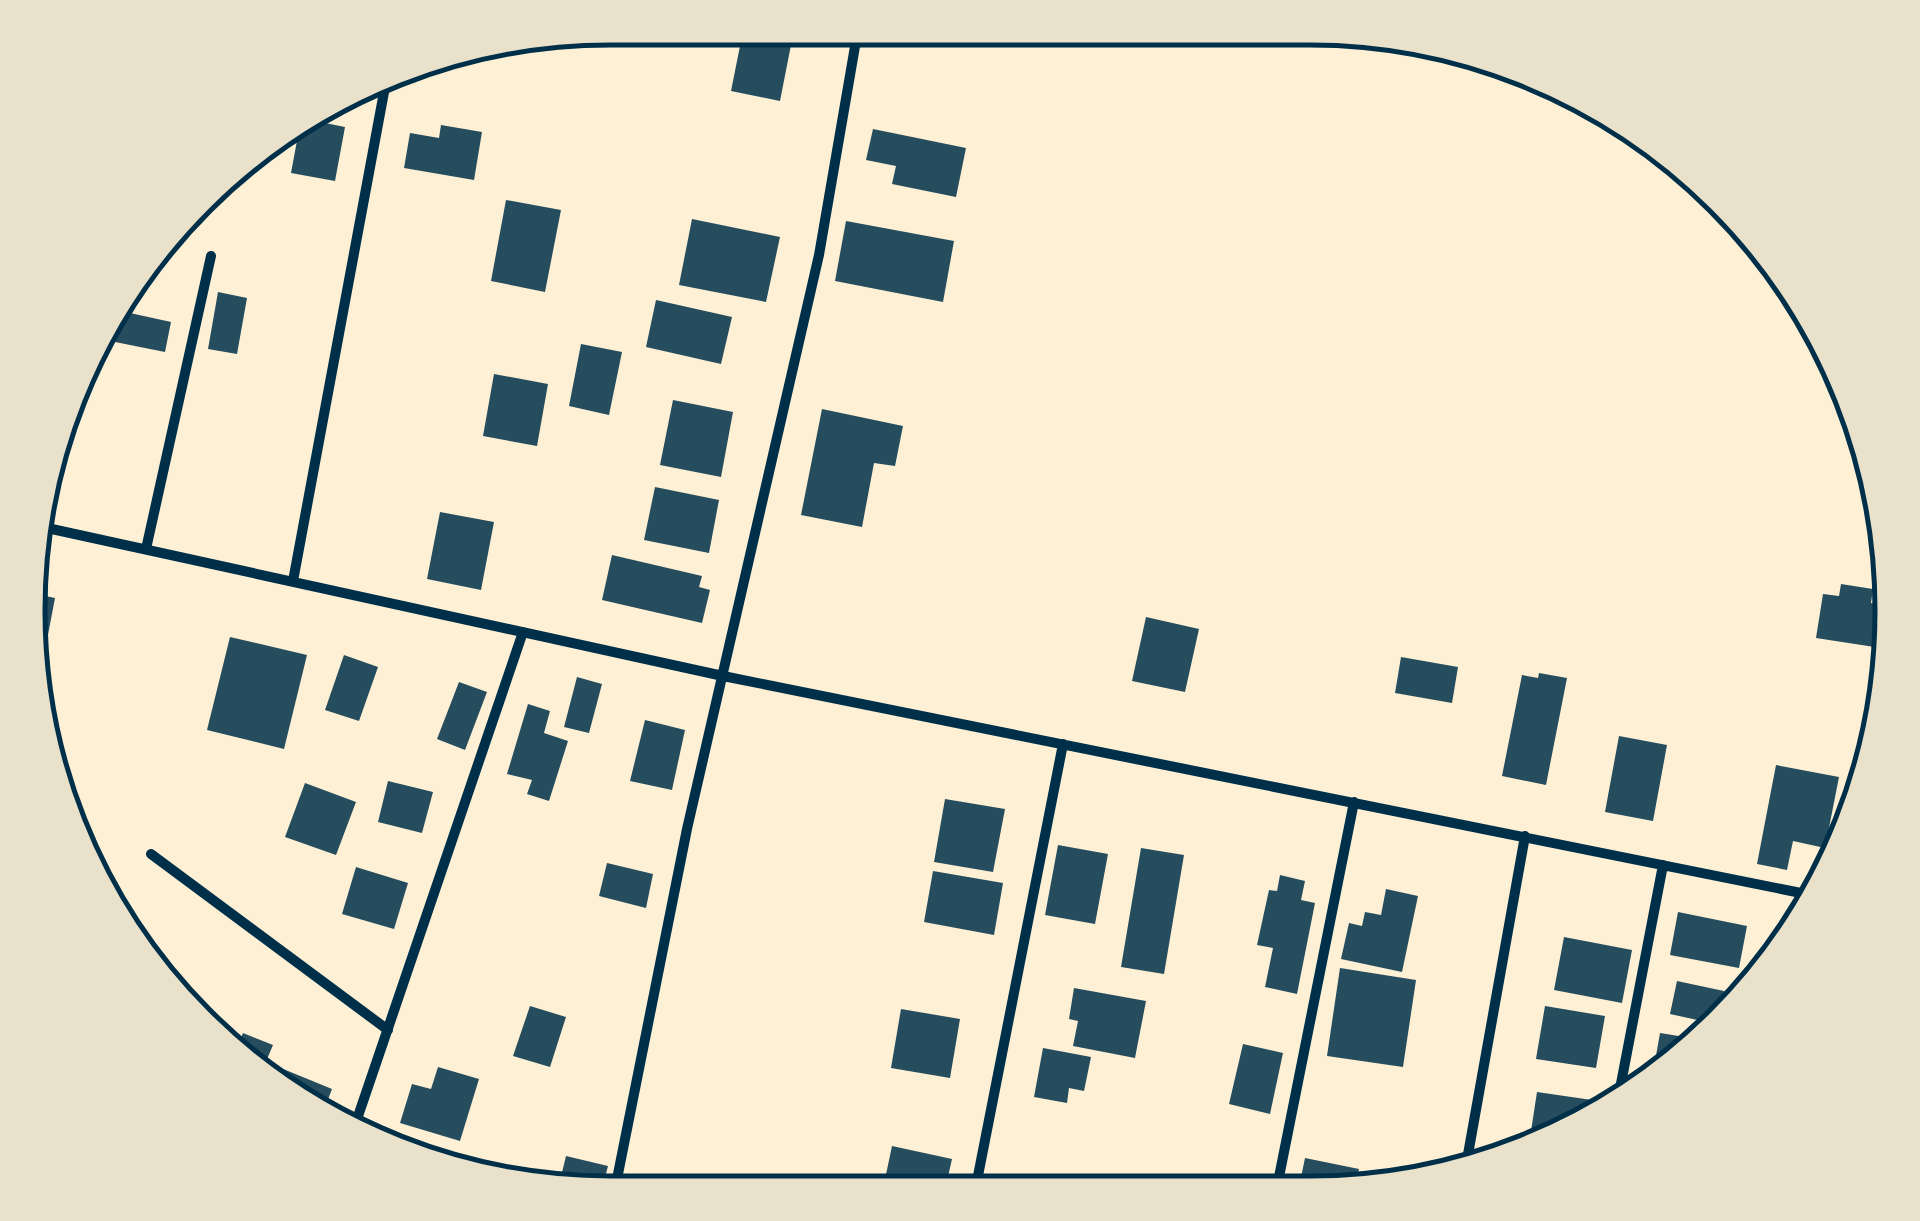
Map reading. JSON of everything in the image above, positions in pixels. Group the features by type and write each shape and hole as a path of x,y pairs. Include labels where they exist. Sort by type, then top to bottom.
{"street":[{"path":"618,1176 686,829 819,255 855,45"},
{"path":"293,581 384,92"},
{"path":"146,549 211,256"},
{"path":"51,529 723,676 1799,893"},
{"path":"358,1117 523,632"},
{"path":"978,1176 1063,744"},
{"path":"1279,1176 1354,802"},
{"path":"1468,1153 1526,836"},
{"path":"151,854 388,1030"},
{"path":"1621,1083 1663,864"}],"building":[{"path":"740,45 791,45 780,101 731,91"},
{"path":"325,123 345,127 335,181 291,173 297,139"},
{"path":"441,125 482,132 474,180 404,168 410,133 439,138"},
{"path":"873,129 966,148 956,197 892,184 896,166 866,160"},
{"path":"506,200 561,210 545,292 491,281"},
{"path":"692,219 780,237 766,302 679,285"},
{"path":"846,221 954,241 943,302 835,281"},
{"path":"218,292 247,298 237,354 208,349"},
{"path":"656,300 732,317 721,364 646,347"},
{"path":"130,313 171,322 165,352 115,342"},
{"path":"581,344 622,352 609,415 569,406"},
{"path":"494,374 548,384 537,446 483,436"},
{"path":"673,400 733,412 721,477 660,465"},
{"path":"822,409 903,426 895,466 874,463 862,527 801,515"},
{"path":"655,487 719,500 709,553 644,540"},
{"path":"440,512 494,522 481,590 427,579"},
{"path":"612,555 702,576 699,587 710,590 702,623 602,600"},
{"path":"1841,584 1873,589 1874,647 1816,638 1823,594 1839,596"},
{"path":"45,596 55,598 46,646"},
{"path":"1146,617 1199,629 1185,692 1132,681"},
{"path":"230,637 307,655 284,749 207,730"},
{"path":"344,655 378,667 359,721 325,710"},
{"path":"1401,657 1458,667 1452,703 1395,693"},
{"path":"1539,673 1567,678 1546,785 1502,776 1522,675 1538,678"},
{"path":"577,677 602,684 589,733 564,727"},
{"path":"459,682 487,692 465,750 437,739"},
{"path":"528,704 550,711 544,733 568,741 549,801 527,794 532,780 507,774"},
{"path":"645,720 685,730 672,790 630,781"},
{"path":"1619,736 1667,745 1653,821 1605,812"},
{"path":"1776,765 1839,777 1823,848 1793,841 1787,870 1757,864"},
{"path":"388,781 433,792 422,833 378,822"},
{"path":"305,783 356,802 336,855 285,837"},
{"path":"945,799 1005,809 993,872 934,862"},
{"path":"1058,845 1108,854 1095,924 1045,915"},
{"path":"1141,848 1184,855 1164,974 1121,967"},
{"path":"607,863 653,874 646,908 599,896"},
{"path":"356,867 408,883 394,929 342,914"},
{"path":"933,871 1003,883 994,935 924,922"},
{"path":"1280,875 1305,881 1301,900 1315,903 1297,994 1265,987 1273,948 1257,945 1269,890 1277,891"},
{"path":"1386,889 1418,896 1402,972 1341,959 1349,923 1362,926 1365,912 1381,915"},
{"path":"1678,912 1747,926 1739,968 1670,955"},
{"path":"1564,937 1632,950 1622,1003 1554,990"},
{"path":"1340,968 1416,980 1403,1067 1327,1056"},
{"path":"1677,981 1724,991 1698,1020 1670,1014"},
{"path":"1074,988 1146,1001 1135,1058 1073,1046 1078,1021 1069,1019"},
{"path":"530,1006 566,1017 550,1067 513,1056"},
{"path":"1545,1006 1605,1016 1596,1068 1536,1059"},
{"path":"901,1009 960,1019 950,1078 891,1068"},
{"path":"243,1033 273,1045 267,1060 266,1059 241,1038"},
{"path":"1660,1033 1681,1036 1656,1058"},
{"path":"1243,1044 1283,1053 1270,1114 1229,1104"},
{"path":"1043,1048 1091,1057 1084,1091 1069,1088 1067,1103 1034,1097"},
{"path":"275,1066 332,1089 328,1100"},
{"path":"438,1067 479,1079 460,1141 400,1123 412,1084 431,1089"},
{"path":"1537,1092 1592,1100 1560,1118 1531,1131"},
{"path":"892,1146 952,1159 948,1176 886,1176"},
{"path":"566,1156 608,1166 605,1176 562,1174"},
{"path":"1305,1158 1359,1169 1358,1174 1301,1176"}]}
